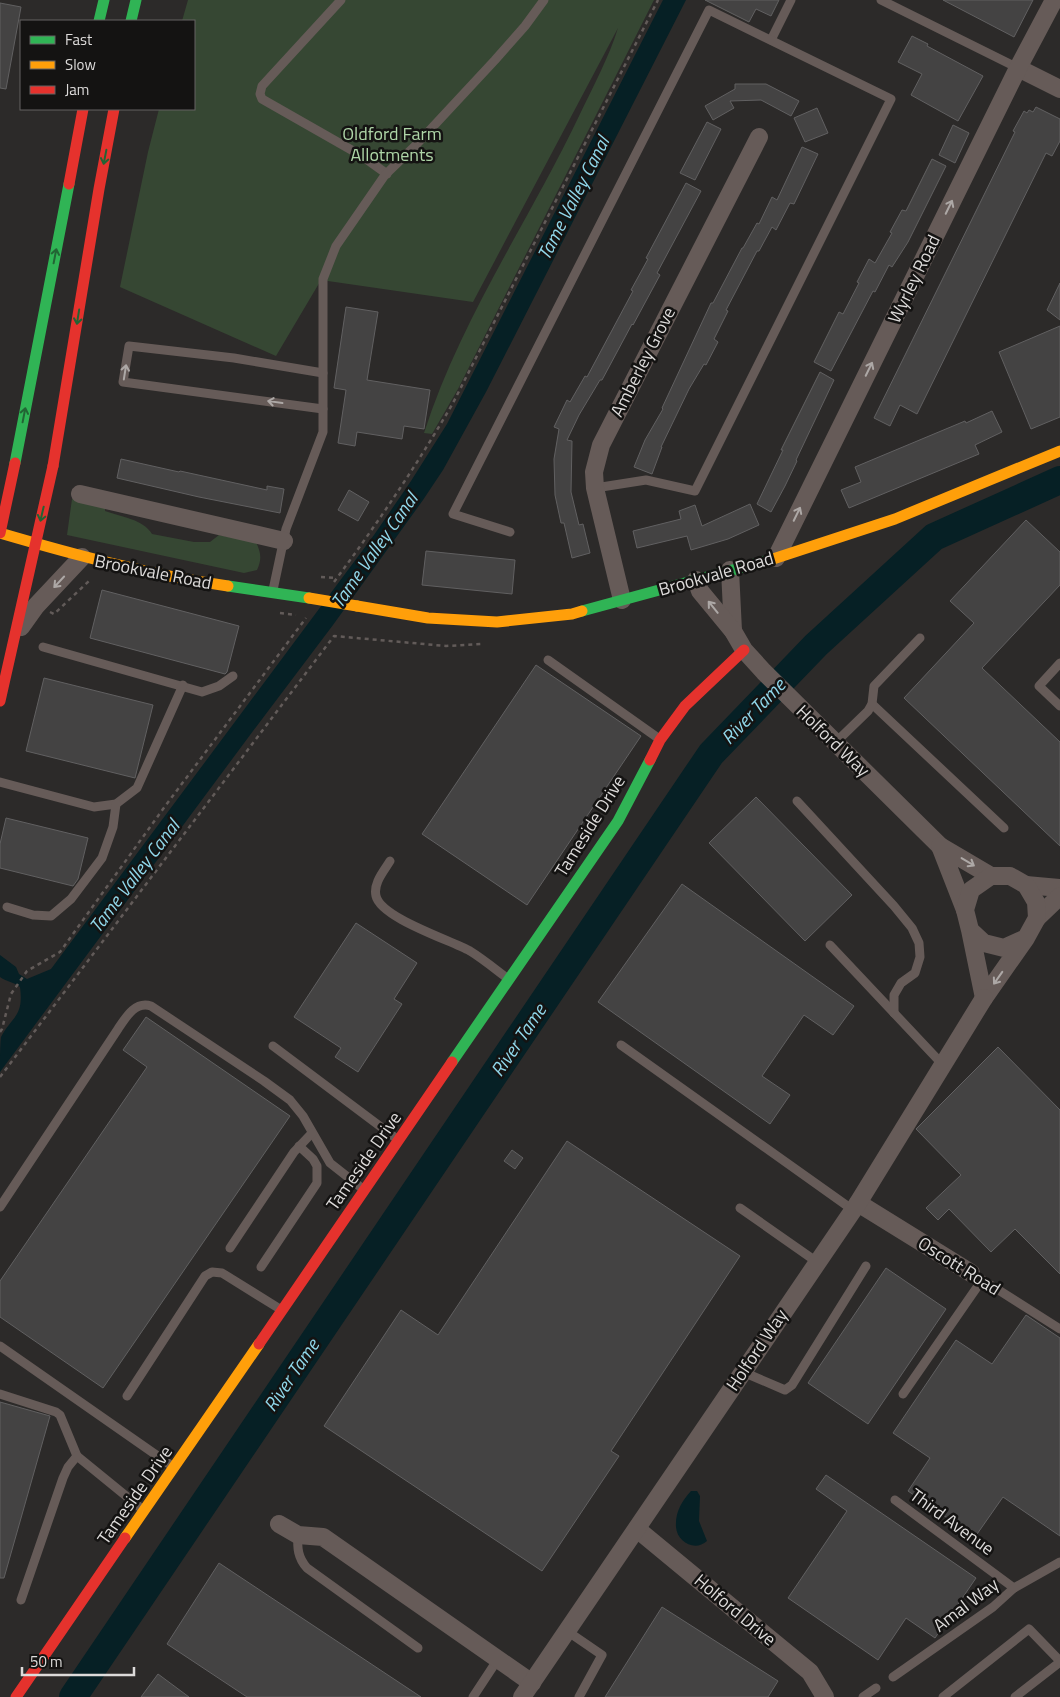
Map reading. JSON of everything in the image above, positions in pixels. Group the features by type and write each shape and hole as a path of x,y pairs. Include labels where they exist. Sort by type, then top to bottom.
{"main road":[{"path":"99,20 104,0"},
{"path":"131,20 136,0"},
{"path":"0,533 83,110"},
{"path":"0,701 53,466 114,110"},
{"name":"Brookvale Road","path":"0,533 82,557 186,580 428,618 497,622 572,614 776,558 895,520 1060,450"},
{"name":"Tameside Drive","path":"16,1697 618,822 660,740 685,706 744,650"}],"street":[{"name":"Wyrley Road","path":"776,558 1018,68 1054,0"},
{"path":"1018,68 1060,89"},
{"name":"Amberley Grove","path":"622,600 595,488 594,472 601,445 759,137"},
{"path":"80,494 284,541"},
{"path":"2,655 36,606 82,557"},
{"path":"730,570 732,585 732,631"},
{"name":"Holford Way","path":"696,580 700,591 732,631 744,650 802,711 940,846 991,876"},
{"name":"Holford Way","path":"940,846 965,910"},
{"path":"984,998 965,910 971,890 991,876 1010,876 1026,884 1060,888"},
{"path":"1026,884 1036,902 1037,918"},
{"path":"970,930 984,943 1004,948 1026,938 1037,918 1060,896"},
{"name":"Holford Way","path":"527,1690 856,1206 984,998 1026,938"},
{"name":"Oscott Road","path":"856,1206 977,1276"},
{"path":"279,1524 298,1535 323,1537 498,1659 527,1690"},
{"name":"Holford Drive","path":"638,1529 810,1672 825,1697"}],"lane":[{"path":"341,0 262,86 260,94 262,98 362,156 387,174"},
{"path":"272,593 284,541 323,432 323,280 336,246 387,174 416,146 495,60 525,26 544,0"},
{"path":"771,40 790,0"},
{"path":"881,0 1018,68"},
{"path":"510,532 453,514 709,10 891,99 695,492 646,480 595,488"},
{"path":"323,373 234,358 129,346 123,382 323,409"},
{"path":"835,743 868,711 872,704 874,686 920,638"},
{"path":"42,647 183,685 202,692 219,686 234,676"},
{"path":"548,660 660,740"},
{"path":"1060,664 1039,686 1060,706"},
{"path":"0,782 94,807 116,804 137,788 183,685"},
{"path":"872,704 1004,828"},
{"path":"797,801 894,906 912,928 919,943 920,957 915,973 901,983 894,995 894,1013"},
{"path":"7,907 32,915 51,916 71,899 102,858 113,827 116,804"},
{"path":"390,861 376,884 376,898 380,903 407,923 471,952 509,980"},
{"path":"830,945 943,1065"},
{"path":"0,1207 118,1029 131,1012 145,1004 151,1006 290,1100 304,1116 330,1163 365,1190"},
{"path":"621,1045 856,1206"},
{"path":"272,1046 399,1141"},
{"path":"230,1248 299,1146 312,1132"},
{"path":"261,1267 317,1183 317,1166 299,1146"},
{"path":"740,1208 817,1262"},
{"path":"743,1372 785,1390 792,1385 866,1266"},
{"path":"127,1396 205,1276 212,1272 222,1273 282,1311"},
{"path":"903,1394 977,1276"},
{"name":"Oscott Road","path":"977,1276 1060,1329"},
{"path":"0,1346 174,1468"},
{"path":"0,1394 56,1412 60,1415 77,1456 144,1511"},
{"path":"21,1600 63,1478 68,1467 77,1456"},
{"name":"Third Avenue","path":"895,1500 1014,1588"},
{"path":"298,1535 297,1546 299,1555 302,1563 307,1568 418,1648"},
{"name":"Amal Way","path":"893,1677 993,1608 1014,1588 1060,1562"},
{"path":"943,1697 1030,1629 1060,1662 1015,1697"},
{"path":"567,1631 602,1655 579,1697"},
{"path":"473,1697 498,1659"},
{"path":"863,1697 876,1688"}],"path":[{"path":"331,586 394,497 426,449 453,403 658,0"},
{"path":"0,1032 10,994 28,971 60,952 163,810 307,618"},
{"path":"0,1078 334,636 446,646 488,643 497,622"}],"green space":[{"name":"Oldford Farm Allotments","path":"188,0 654,0 458,389 432,434 424,433 456,351 496,271 560,154 600,72 618,28 473,302 321,280 276,356 120,287 148,152 159,110 195,110 195,20 182,20"},
{"path":"72,499 105,506 105,511 131,519 143,525 152,534 194,542 210,542 219,535 256,542 260,556 259,566 257,570 244,573 67,535"}],"water":[{"name":"Tame Valley Canal","path":"663,0 686,0 486,392 443,470 333,625 0,1072 1,1037 19,1010 21,997 20,987 0,977 0,955 16,967 19,974 27,979 51,969 374,535 447,424"},
{"path":"691,1491 697,1491 700,1496 699,1521 707,1541 697,1546 683,1541 676,1527 680,1507"}],"building":[{"path":"705,0 779,0 771,16 756,9 749,22"},
{"path":"943,0 1033,0 1014,37"},
{"path":"0,3 21,7 6,89 0,88"},
{"path":"912,36 983,76 958,121 911,95 922,74 898,62"},
{"path":"735,84 766,84 799,101 791,116 761,100 730,101 734,108 713,120 705,106 735,89"},
{"path":"1036,107 1060,119 1060,141 1052,156 1046,153 917,414 900,405 890,426 874,418 1015,132 1013,131 1024,111 1027,113 1029,110 1033,112"},
{"path":"817,108 828,133 805,142 794,118"},
{"path":"707,122 721,129 695,180 680,173"},
{"path":"953,125 969,133 955,163 939,155"},
{"path":"802,147 818,154 794,204 790,203 776,230 772,227 759,251 757,251 726,310 728,311 714,339 718,342 706,365 704,364 689,389 661,447 652,474 634,467 645,440 663,409 711,303 713,303 757,223 759,224 772,197 777,200"},
{"path":"932,159 946,166 908,242 892,267 889,265 875,292 873,291 831,371 814,362 839,312 843,314 869,259 875,263 892,233 890,232 902,210 906,211"},
{"path":"686,183 701,191 657,273 660,275 602,380 600,380 579,415 567,440 572,441 571,492 579,525 583,524 590,553 572,558 564,523 561,523 555,495 554,459 559,429 554,427 567,400 570,402 585,376 587,377 633,291 631,290 648,259 646,258"},
{"path":"1060,283 1060,320 1047,310"},
{"path":"346,307 378,312 367,380 430,390 424,429 404,426 402,439 357,432 355,446 338,443 346,390 334,388"},
{"path":"1060,326 1060,417 1031,429 999,352"},
{"path":"820,372 834,380 771,512 757,504 783,450 781,450"},
{"path":"992,411 1002,432 975,445 979,454 849,508 841,490 861,482 855,467"},
{"path":"121,459 267,490 267,486 284,489 280,513 117,478"},
{"path":"349,490 369,502 358,521 338,510"},
{"path":"750,504 759,525 728,539 691,550 687,536 637,548 633,531 681,519 679,511 695,505 702,526"},
{"path":"1026,520 1060,552 1060,585 982,668 1060,742 1060,846 904,698 974,623 950,601"},
{"path":"426,551 515,560 512,594 422,585"},
{"path":"102,590 239,626 227,672 225,674 90,638"},
{"path":"536,665 641,736 527,905 422,834"},
{"path":"44,678 153,705 135,778 26,751"},
{"path":"756,797 852,895 805,941 709,843"},
{"path":"6,818 88,838 78,879 73,886 0,868 0,844"},
{"path":"682,884 854,1006 833,1035 804,1015 762,1076 790,1095 770,1124 598,1002"},
{"path":"356,923 417,963 394,999 402,1004 358,1072 335,1057 341,1048 294,1017"},
{"path":"146,1017 290,1116 103,1388 0,1317 0,1281 147,1067 123,1050"},
{"path":"998,1047 1060,1110 1060,1274 1015,1229 991,1252 949,1209 938,1220 926,1208 961,1175 916,1129"},
{"path":"567,1141 740,1256 611,1451 619,1456 542,1571 324,1426 401,1310 438,1335"},
{"path":"512,1150 523,1158 515,1169 504,1161"},
{"path":"886,1268 946,1309 868,1424 808,1383"},
{"path":"1026,1315 1060,1338 1060,1536 1003,1497 975,1537 908,1491 930,1458 893,1433 956,1340 992,1364"},
{"path":"0,1402 50,1416 4,1578 0,1578"},
{"path":"826,1475 976,1578 935,1638 906,1618 878,1660 788,1598 847,1511 816,1489"},
{"path":"219,1563 421,1697 247,1697 167,1644"},
{"path":"662,1607 778,1681 768,1697 605,1697"},
{"path":"158,1674 189,1697 141,1697"}],"waterway":[{"name":"River Tame","path":"73,1697 711,754 816,645 934,537 1060,480"}],"traffic: fast":[{"path":"99,20 104,0"},
{"path":"131,20 136,0"},
{"path":"15,463 69,184"},
{"path":"582,611 773,559"},
{"path":"228,586 309,598"},
{"path":"452,1062 618,821 650,760"}],"traffic: slow":[{"path":"773,559 895,519 1060,451"},
{"path":"0,533 113,564 228,586"},
{"path":"309,598 357,606"},
{"path":"357,606 428,618 497,622 572,614 582,611"},
{"path":"125,1538 259,1344"}],"traffic: jam":[{"path":"69,184 83,110"},
{"path":"53,466 114,110"},
{"path":"0,533 15,463"},
{"path":"0,701 53,466"},
{"path":"650,760 660,740 685,706 744,650"},
{"path":"259,1344 452,1062"},
{"path":"16,1697 125,1538"}]}
